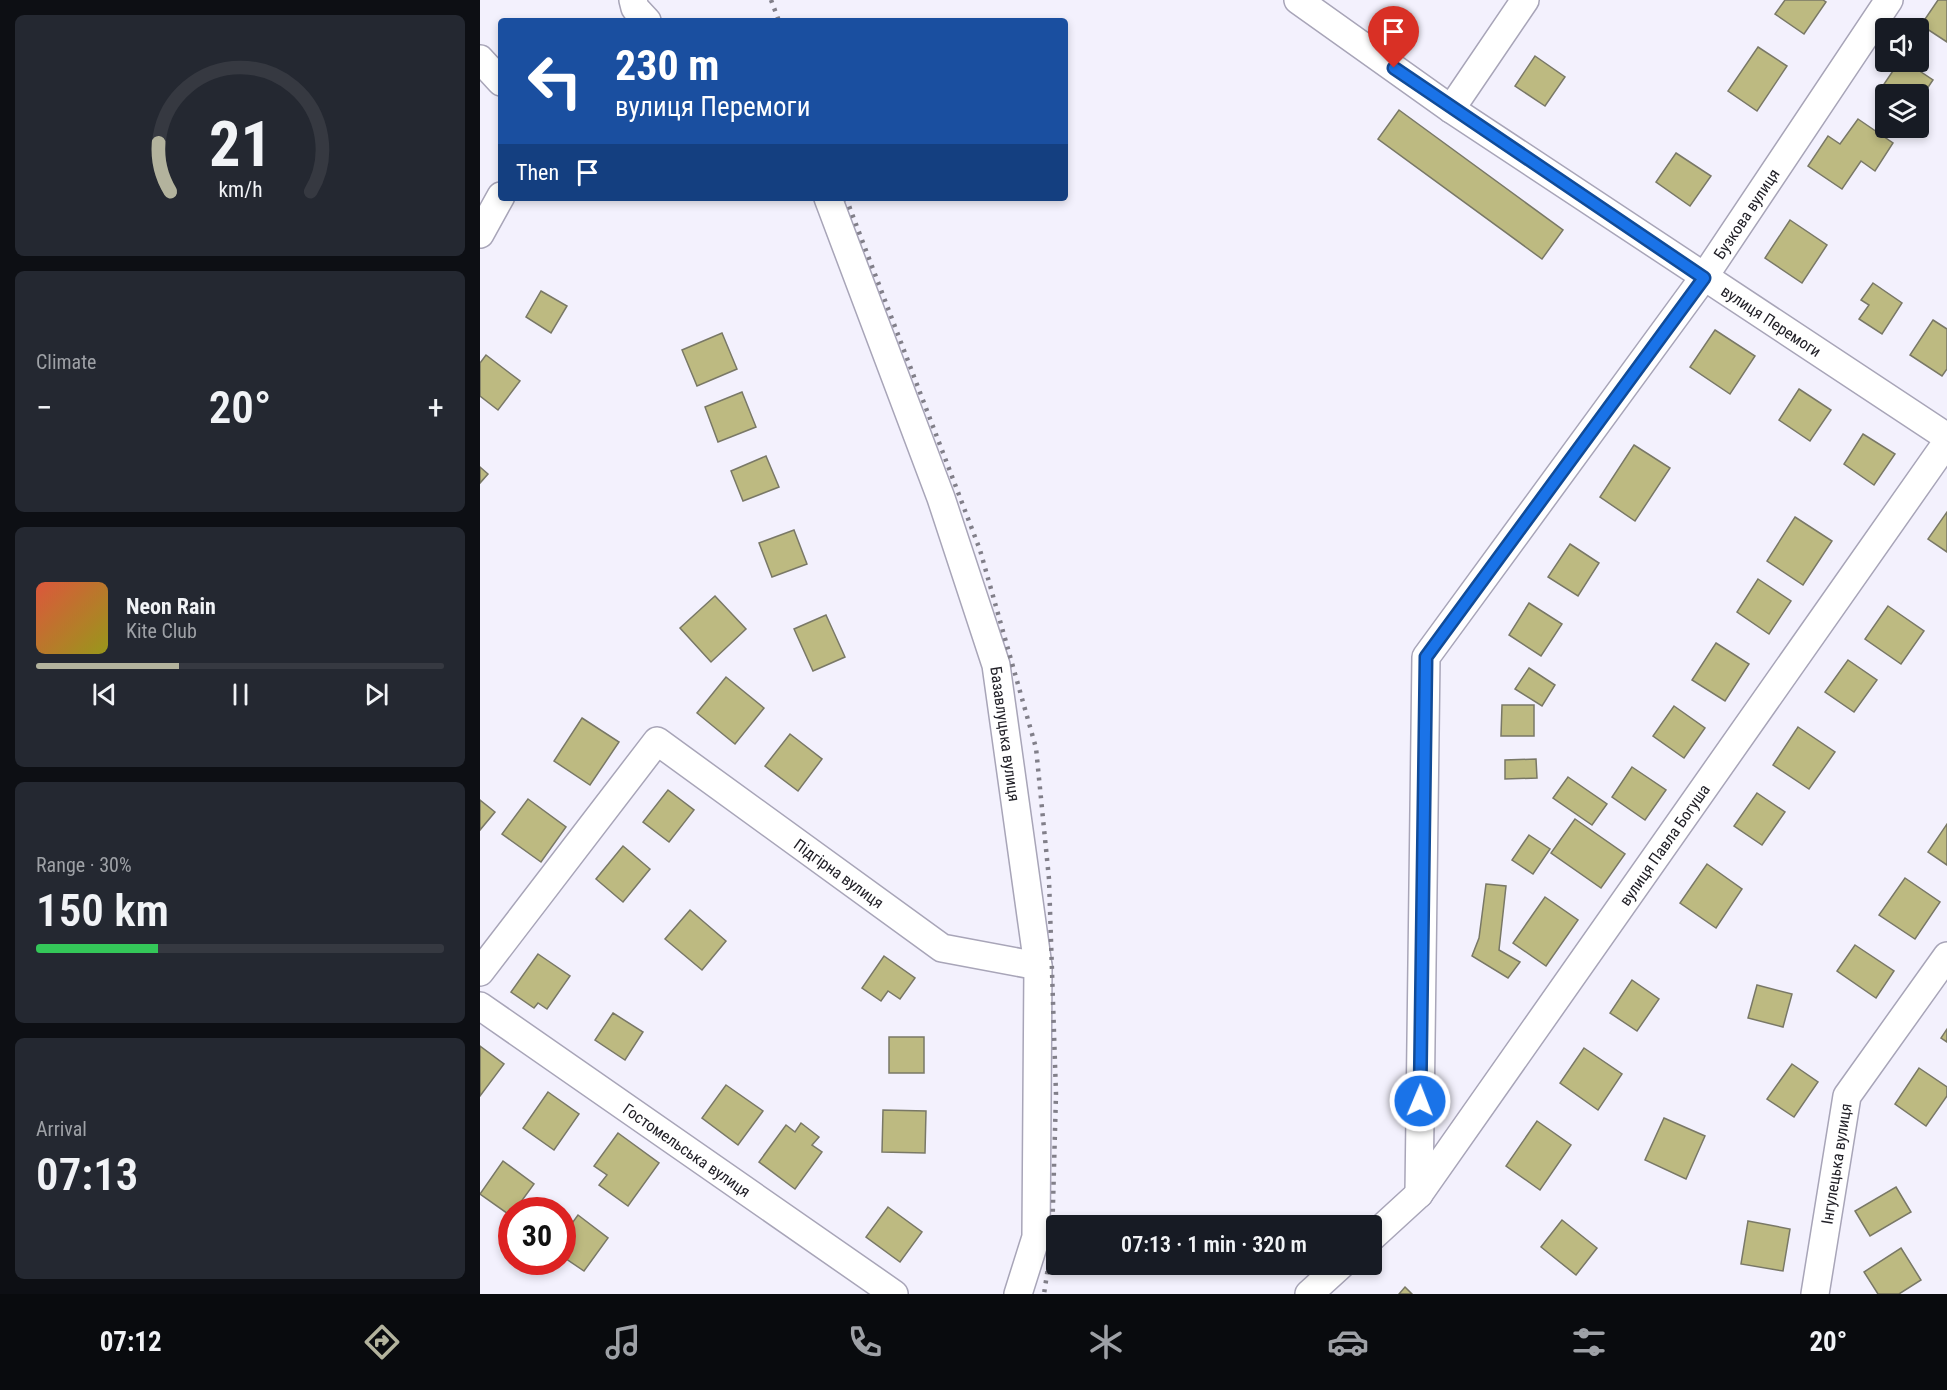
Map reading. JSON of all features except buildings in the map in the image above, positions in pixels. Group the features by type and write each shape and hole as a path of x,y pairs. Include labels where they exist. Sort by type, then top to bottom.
{"street":[{"name":"вулиця Перемоги","path":"1298,0 1451,109 1947,437"},
{"path":"1451,109 1525,0"},
{"name":"Бузкова вулиця","path":"1419,1194 1426,657 1704,278 1889,0"},
{"path":"480,59 498,79"},
{"path":"480,234 498,201"},
{"name":"Базавлуцька вулиця","path":"829,201 941,498 996,665 1038,966 1036,1237 1018,1294"},
{"name":"вулиця Павла Богуша","path":"1382,1228 1419,1194 1947,442"},
{"name":"Підгірна вулиця","path":"480,972 657,741 942,948 1038,966"},
{"name":"Інгулецька вулиця","path":"1815,1294 1846,1096 1947,956"},
{"name":"Гостомельська вулиця","path":"480,1006 894,1294"},
{"path":"1309,1294 1330,1275"}],"railway":[{"path":"771,0 778,18"},
{"path":"847,201 980,550 1036,748 1049,879 1056,1094 1052,1241 1044,1294"}],"route":[{"path":"1394,68 1451,109 1704,278 1426,657 1420,1101"}]}
